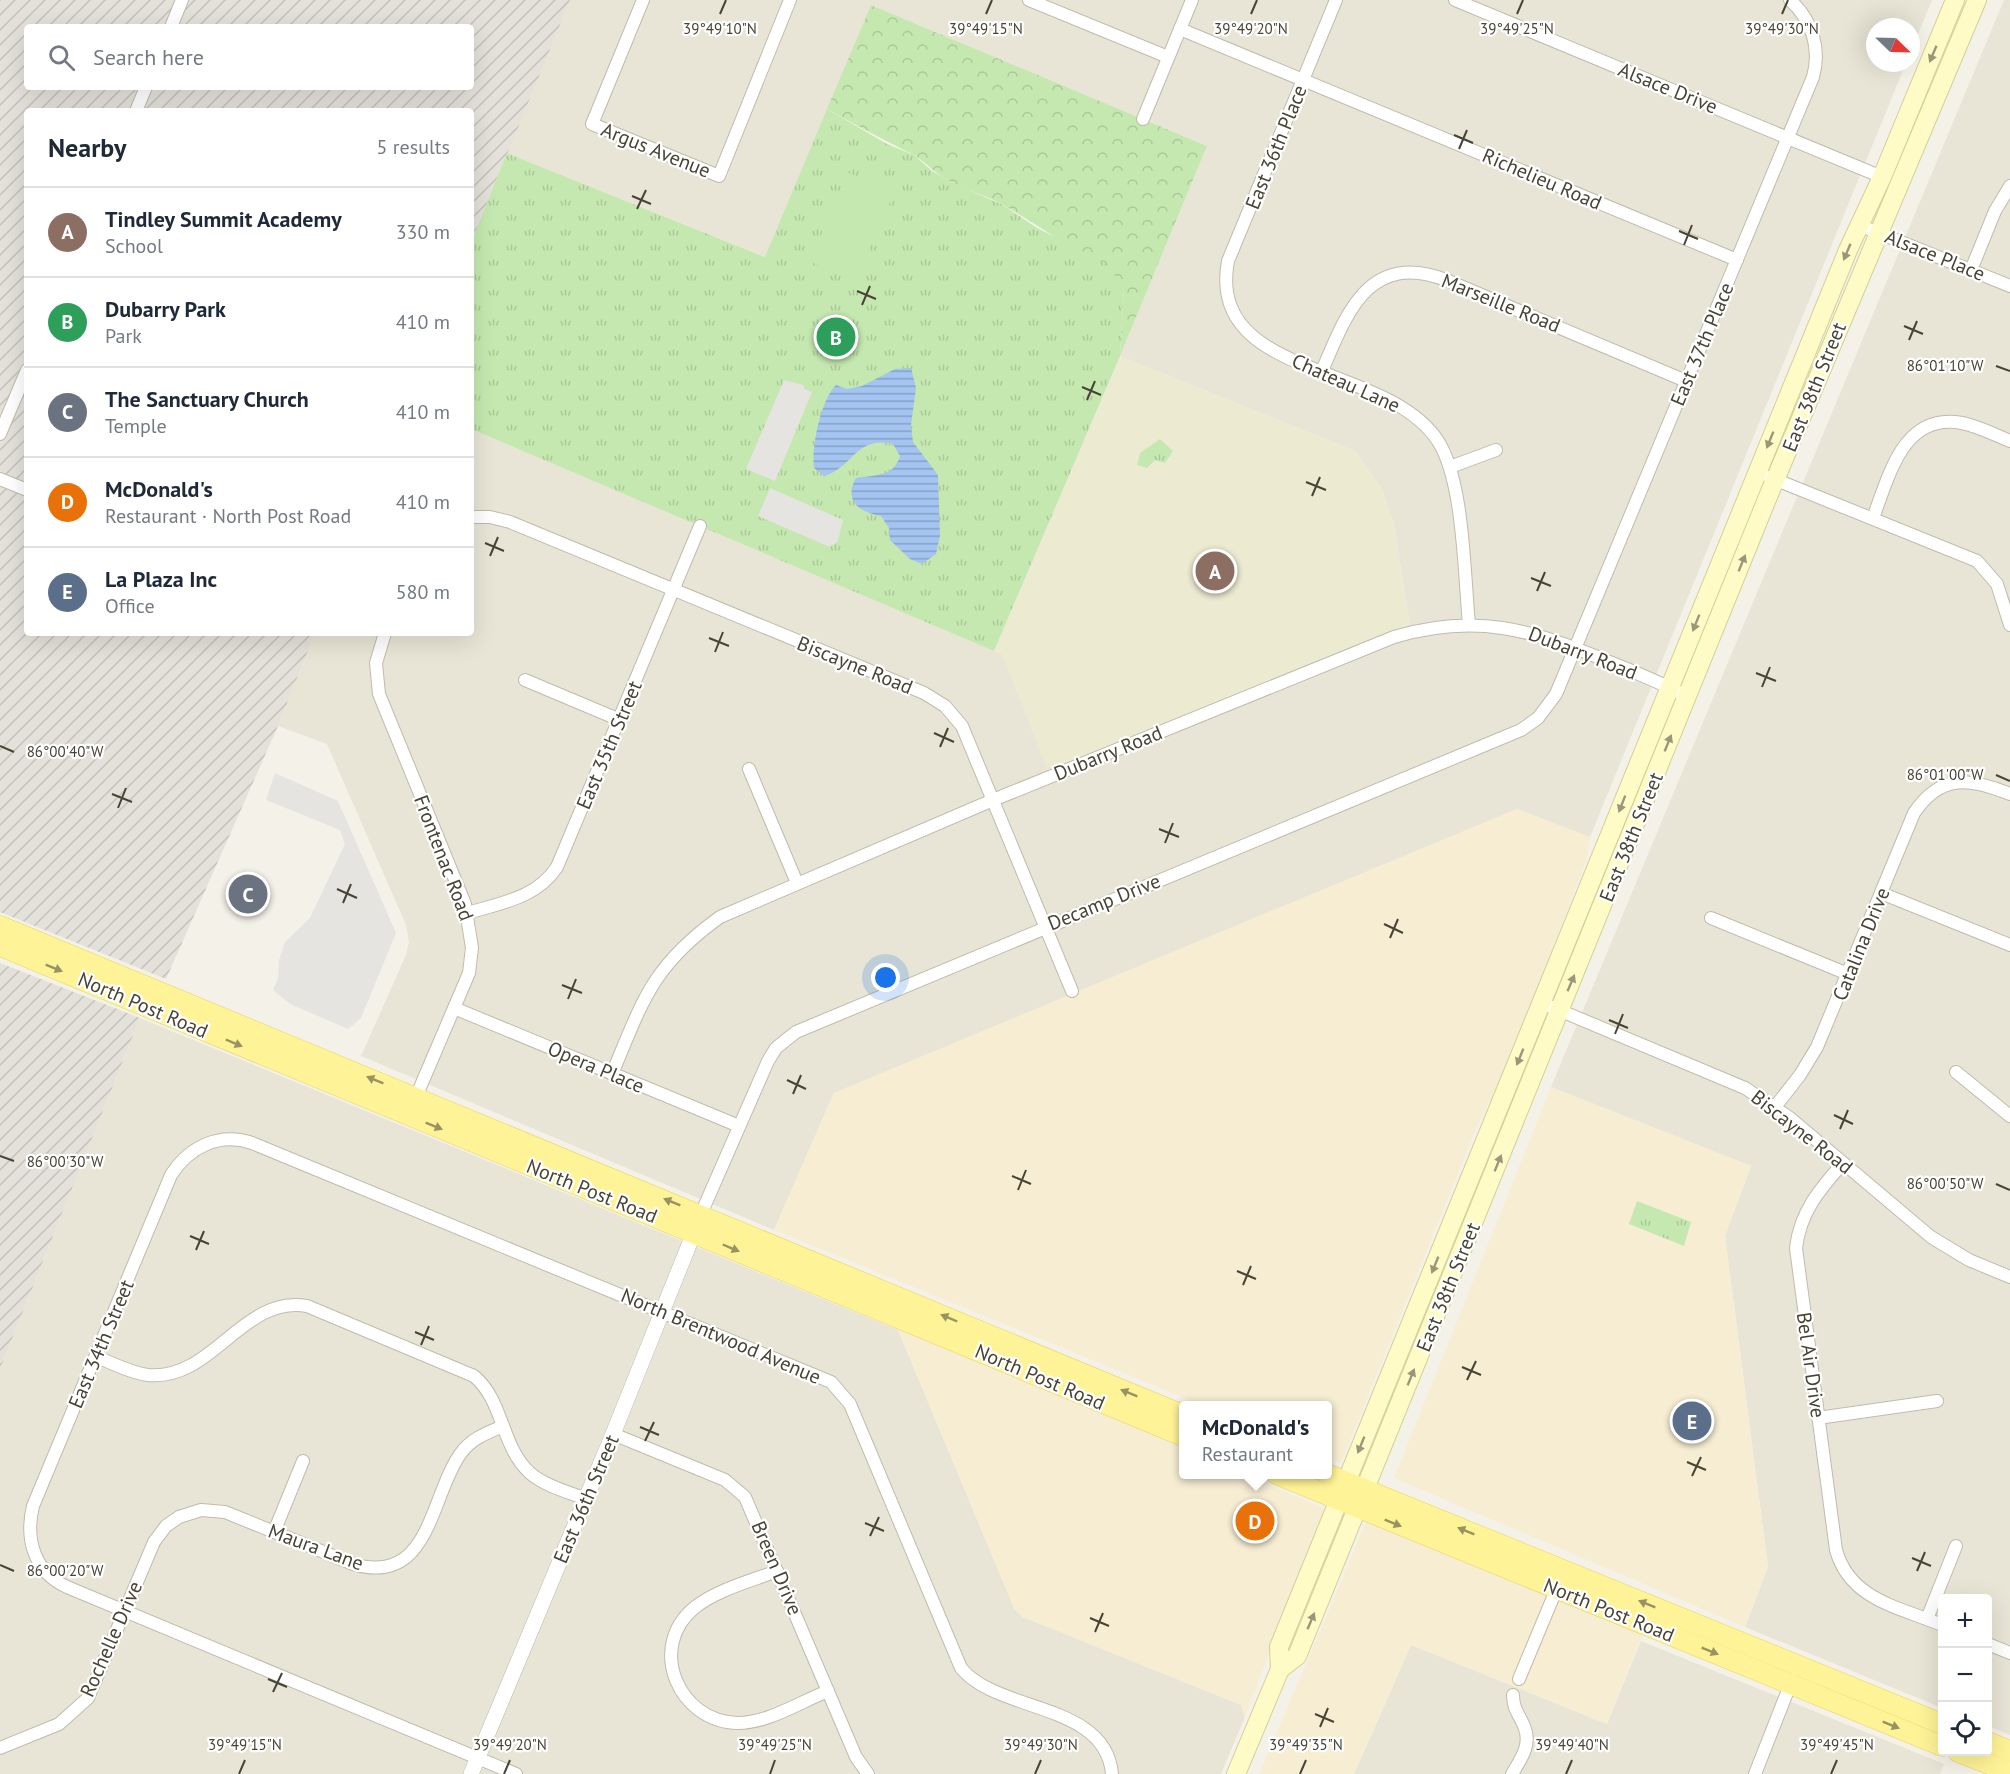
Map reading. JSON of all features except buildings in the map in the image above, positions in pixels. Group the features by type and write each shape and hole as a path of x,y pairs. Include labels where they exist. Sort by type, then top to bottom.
{"main road":[{"name":"East 38th Street","path":"1352,1495 1542,1003 1757,472 1955,0"},
{"name":"East 38th Street","path":"1236,1774 1280,1669 1280,1647 1352,1495 1560,1010 1776,479 1977,0"},
{"name":"North Post Road","path":"0,926 412,1106 698,1224 1179,1413"},
{"name":"North Post Road","path":"0,946 412,1106"},
{"name":"North Post Road","path":"698,1224 1179,1434"},
{"name":"North Post Road","path":"1332,1478 1352,1495 1557,1589 1938,1744"},
{"name":"North Post Road","path":"1294,1479 1352,1495 1565,1571 1938,1722"},
{"path":"1992,1744 2010,1751"},
{"path":"1968,1756 2010,1772"}],"street":[{"path":"172,24 182,0"},
{"name":"Argus Avenue","path":"643,0 592,124 719,176 790,0"},
{"path":"1029,0 1168,57"},
{"path":"1143,119 1192,0"},
{"name":"East 36th Place","path":"1227,296 1228,261 1336,0"},
{"name":"Alsace Drive","path":"1455,0 1882,177"},
{"name":"East 37th Place","path":"1576,648 1813,77 1816,63 1814,38 1806,20 1790,0"},
{"name":"Richelieu Road","path":"1180,29 1737,260"},
{"path":"137,108 145,90"},
{"path":"1971,270 1995,211 2010,186"},
{"name":"Alsace Place","path":"1859,225 2010,286"},
{"name":"Marseille Road","path":"1322,371 1345,316 1359,296 1384,280 1417,273 1446,280 1686,381"},
{"name":"Chateau Lane","path":"1227,296 1239,324 1253,339 1270,350 1384,397 1410,412 1437,441 1450,467 1455,487 1469,624"},
{"path":"0,434 24,377"},
{"path":"1873,518 1900,450 1922,429 1941,423 1960,423 2010,441"},
{"path":"1450,467 1496,450"},
{"path":"1757,472 1968,556 1981,564 1997,584 2010,625"},
{"path":"0,479 24,489"},
{"name":"Biscayne Road","path":"474,517 490,516 510,522 938,700 962,726 1072,992"},
{"name":"East 35th Street","path":"468,913 524,896 544,882 554,871 620,720 700,526"},
{"name":"Dubarry Road","path":"612,1074 644,998 662,969 681,947 720,917 993,800 1394,637 1434,627 1469,624 1518,629 1576,648 1687,697"},
{"name":"Frontenac Road","path":"384,636 377,655 379,694 468,913 471,938 471,963 464,988 412,1106"},
{"name":"Decamp Drive","path":"698,1224 768,1060 788,1037 1046,926 1521,730 1538,718 1553,699 1576,648"},
{"path":"525,680 620,720"},
{"path":"748,769 797,883"},
{"name":"Catalina Drive","path":"1775,1107 1811,1059 1914,813 1929,794 1946,785 1958,782 1979,782 2010,794"},
{"path":"1881,893 2010,945"},
{"path":"1711,918 1848,974"},
{"name":"Biscayne Road","path":"1542,1003 1722,1076 1775,1107 1944,1245 1969,1260 2010,1277"},
{"name":"Opera Place","path":"454,1008 739,1126"},
{"path":"1956,1072 2010,1116"},
{"name":"North Brentwood Avenue","path":"204,1144 222,1139 252,1143 822,1377 842,1392 850,1404 961,1668 984,1686 1088,1731 1104,1749 1112,1774"},
{"name":"East 34th Street","path":"125,1612 59,1583 43,1569 36,1558 29,1530 33,1506 171,1175 183,1159 204,1144"},
{"name":"Bel Air Drive","path":"1843,1163 1811,1201 1801,1223 1796,1259 1836,1550 1848,1578 1869,1595 1927,1618"},
{"name":"East 36th Street","path":"471,1774 698,1224"},
{"path":"96,1357 139,1373 172,1374 195,1365 261,1313 286,1305 302,1306 470,1374 490,1394 513,1451 530,1473 586,1499"},
{"path":"1818,1418 1937,1401"},
{"name":"Maura Lane","path":"201,1510 225,1512 357,1566 380,1567 397,1562 417,1548 462,1452 480,1435 503,1426"},
{"name":"Breen Drive","path":"613,1434 733,1485 751,1507 856,1757 868,1774"},
{"path":"274,1532 303,1461"},
{"name":"Rochelle Drive","path":"0,1748 59,1724 81,1705 95,1685 160,1533 179,1517 201,1510"},
{"path":"1938,1623 1927,1618 1956,1546"},
{"path":"777,1571 704,1601 682,1620 675,1633 671,1651 672,1673 677,1685 685,1698 700,1711 717,1720 737,1723 761,1719 828,1691"},
{"path":"1519,1679 1565,1571"},
{"path":"125,1612 516,1774"},
{"path":"1992,1646 2010,1653"},
{"path":"1755,1774 1798,1665"},
{"path":"1512,1774 1524,1754 1527,1741 1525,1728 1515,1711 1513,1695"}],"shaded area":[{"path":"0,0 570,0 474,236 474,108 24,108 24,636 314,636 278,726 166,979 0,912"},
{"path":"570,0 1932,0 1920,29 1920,18 1866,18 1866,72 1902,72 1590,837 1517,809 834,1093 774,1230 361,1056 406,955 409,942 406,925 327,744 278,726 314,636 474,636 474,430 1002,654 1048,770 1382,634 1410,625 1394,525 1382,489 1355,451 1120,356 1207,146 871,5 766,257 507,153"},
{"path":"2004,0 2010,0 2010,1735 1992,1728 1992,1594 1938,1594 1938,1706 1745,1627 1768,1567 1725,1236 1751,1166 1551,1087"},
{"path":"1120,356 1355,451 1382,489 1394,525 1410,625 1382,634 1048,770 1002,655 994,651"},
{"path":"784,380 804,385 804,389 812,392 775,481 746,469"},
{"path":"770,488 843,520 838,541 830,547 758,516"},
{"path":"275,773 338,801 396,933 361,1018 348,1029 290,1004 273,990 278,979 279,960 285,942 310,918 345,844 340,830 266,800"},
{"path":"1517,809 1590,837 1586,861 1509,1062 1476,1129 1341,1463 1332,1459 1332,1401 1192,1401 774,1230 834,1093"},
{"path":"0,963 140,1018 0,1369"},
{"path":"140,1018 898,1330 1014,1608 1023,1617 1241,1705 1245,1717 1221,1774 0,1774 0,1369"},
{"path":"1551,1087 1751,1166 1725,1236 1768,1567 1745,1627 1394,1478"},
{"path":"905,1327 1179,1445 1179,1479 1255,1479 1325,1509 1245,1717 1241,1705 1023,1617 1014,1608 898,1330"},
{"path":"1368,1518 1644,1632 1607,1724 1411,1645 1354,1774 1259,1774"},
{"path":"1641,1641 1944,1764 1940,1774 1354,1774 1411,1645 1607,1724"}],"green space":[{"path":"871,5 1207,146 1120,356 1124,287 1019,214 996,201 949,181 912,154 827,109"},
{"path":"827,109 887,144 914,155 932,171 951,182 1003,205 1037,228 1104,262 1124,287 1120,356 994,651 474,430 474,236 507,153 765,257"},
{"path":"849,173 894,193 855,282 809,261"},
{"path":"1160,439 1173,451 1165,463 1155,460 1147,468 1137,465 1140,453"},
{"path":"1637,1201 1691,1222 1684,1246 1629,1224"}],"water":[{"path":"911,368 916,388 911,425 913,442 938,475 940,536 936,554 922,564 910,559 890,540 889,528 881,516 860,508 851,493 856,478 883,474 893,468 900,456 893,444 881,442 871,444 834,472 824,476 814,468 813,459 822,412 836,385 847,389 862,386 895,369"}],"place":[{"name":"Dubarry Park","path":"836,337"},
{"name":"Tindley Summit Academy","path":"1215,571"},
{"name":"The Sanctuary Church","path":"248,894"},
{"name":"La Plaza Inc","path":"1692,1421"},
{"name":"McDonald's","path":"1255,1521"}]}
